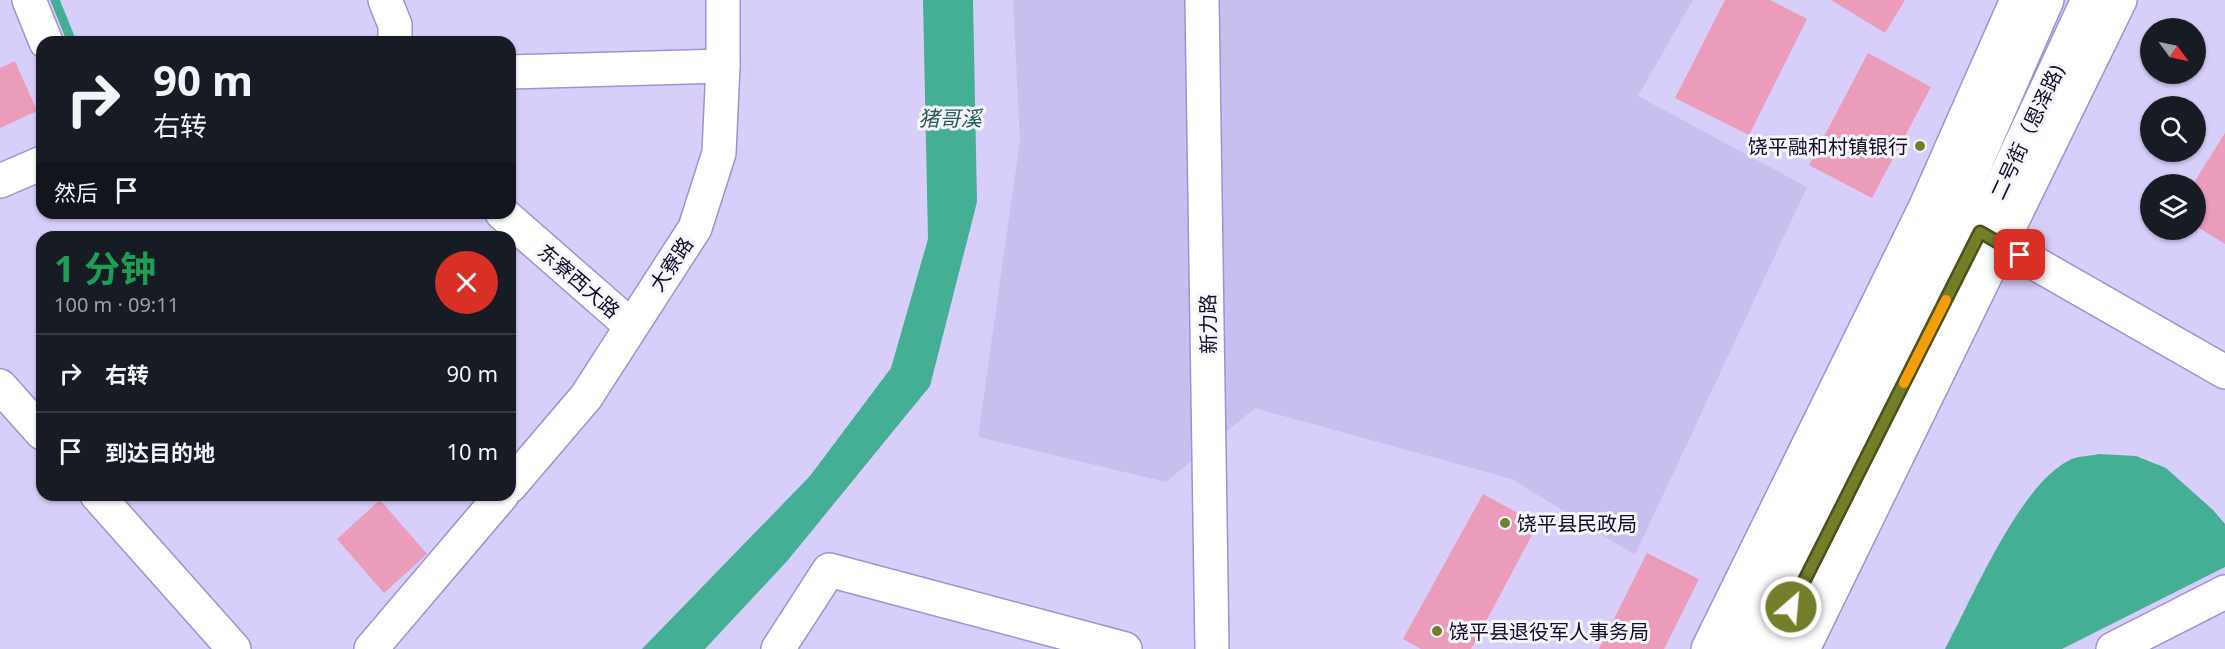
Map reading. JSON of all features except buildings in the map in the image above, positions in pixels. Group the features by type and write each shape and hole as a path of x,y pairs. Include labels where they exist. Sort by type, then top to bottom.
{"street":[{"path":"29,0 43,36"},
{"path":"386,0 395,25 395,36"},
{"name":"大寮路","path":"516,479 586,397 695,228 719,153 723,0"},
{"name":"新力路","path":"1202,0 1212,649"},
{"path":"1708,649 1926,206 2017,0"},
{"name":"二号街（恩泽路)","path":"1739,649 1956,208 2047,0"},
{"name":"二号街（恩泽路)","path":"1770,649 1991,238 2088,0"},
{"path":"1803,649 1991,238 2120,0"},
{"path":"516,72 723,66"},
{"path":"0,181 36,166"},
{"name":"东寮西大路","path":"509,219 630,326"},
{"path":"1991,238 2225,372"},
{"path":"0,386 36,426"},
{"path":"102,501 234,649"},
{"path":"371,649 497,501"},
{"path":"778,649 829,570 1028,637 1125,649"},
{"path":"2113,649 2225,592"}],"shaded area":[{"path":"1013,0 1693,0 1638,96 1807,187 1635,555 1512,479 1255,408 1166,482 978,437 1020,141"}],"water":[{"name":"猪哥溪","path":"923,0 973,0 977,202 930,386 788,560 705,649 642,649 810,476 891,368 928,239"},
{"path":"2099,454 2136,456 2166,468 2213,510 2225,524 2225,567 2062,649 1945,649 1998,546 2032,494 2050,474 2071,459"}],"waterway":[{"path":"55,0 70,36"}],"slow traffic":[{"path":"1904,383 1946,300"}],"place":[{"name":"饶平融和村镇银行","path":"1920,146"},
{"name":"饶平县民政局","path":"1505,523"},
{"name":"饶平县退役军人事务局","path":"1437,631"}],"route":[{"path":"1791,607 1980,232 2020,255"}]}
